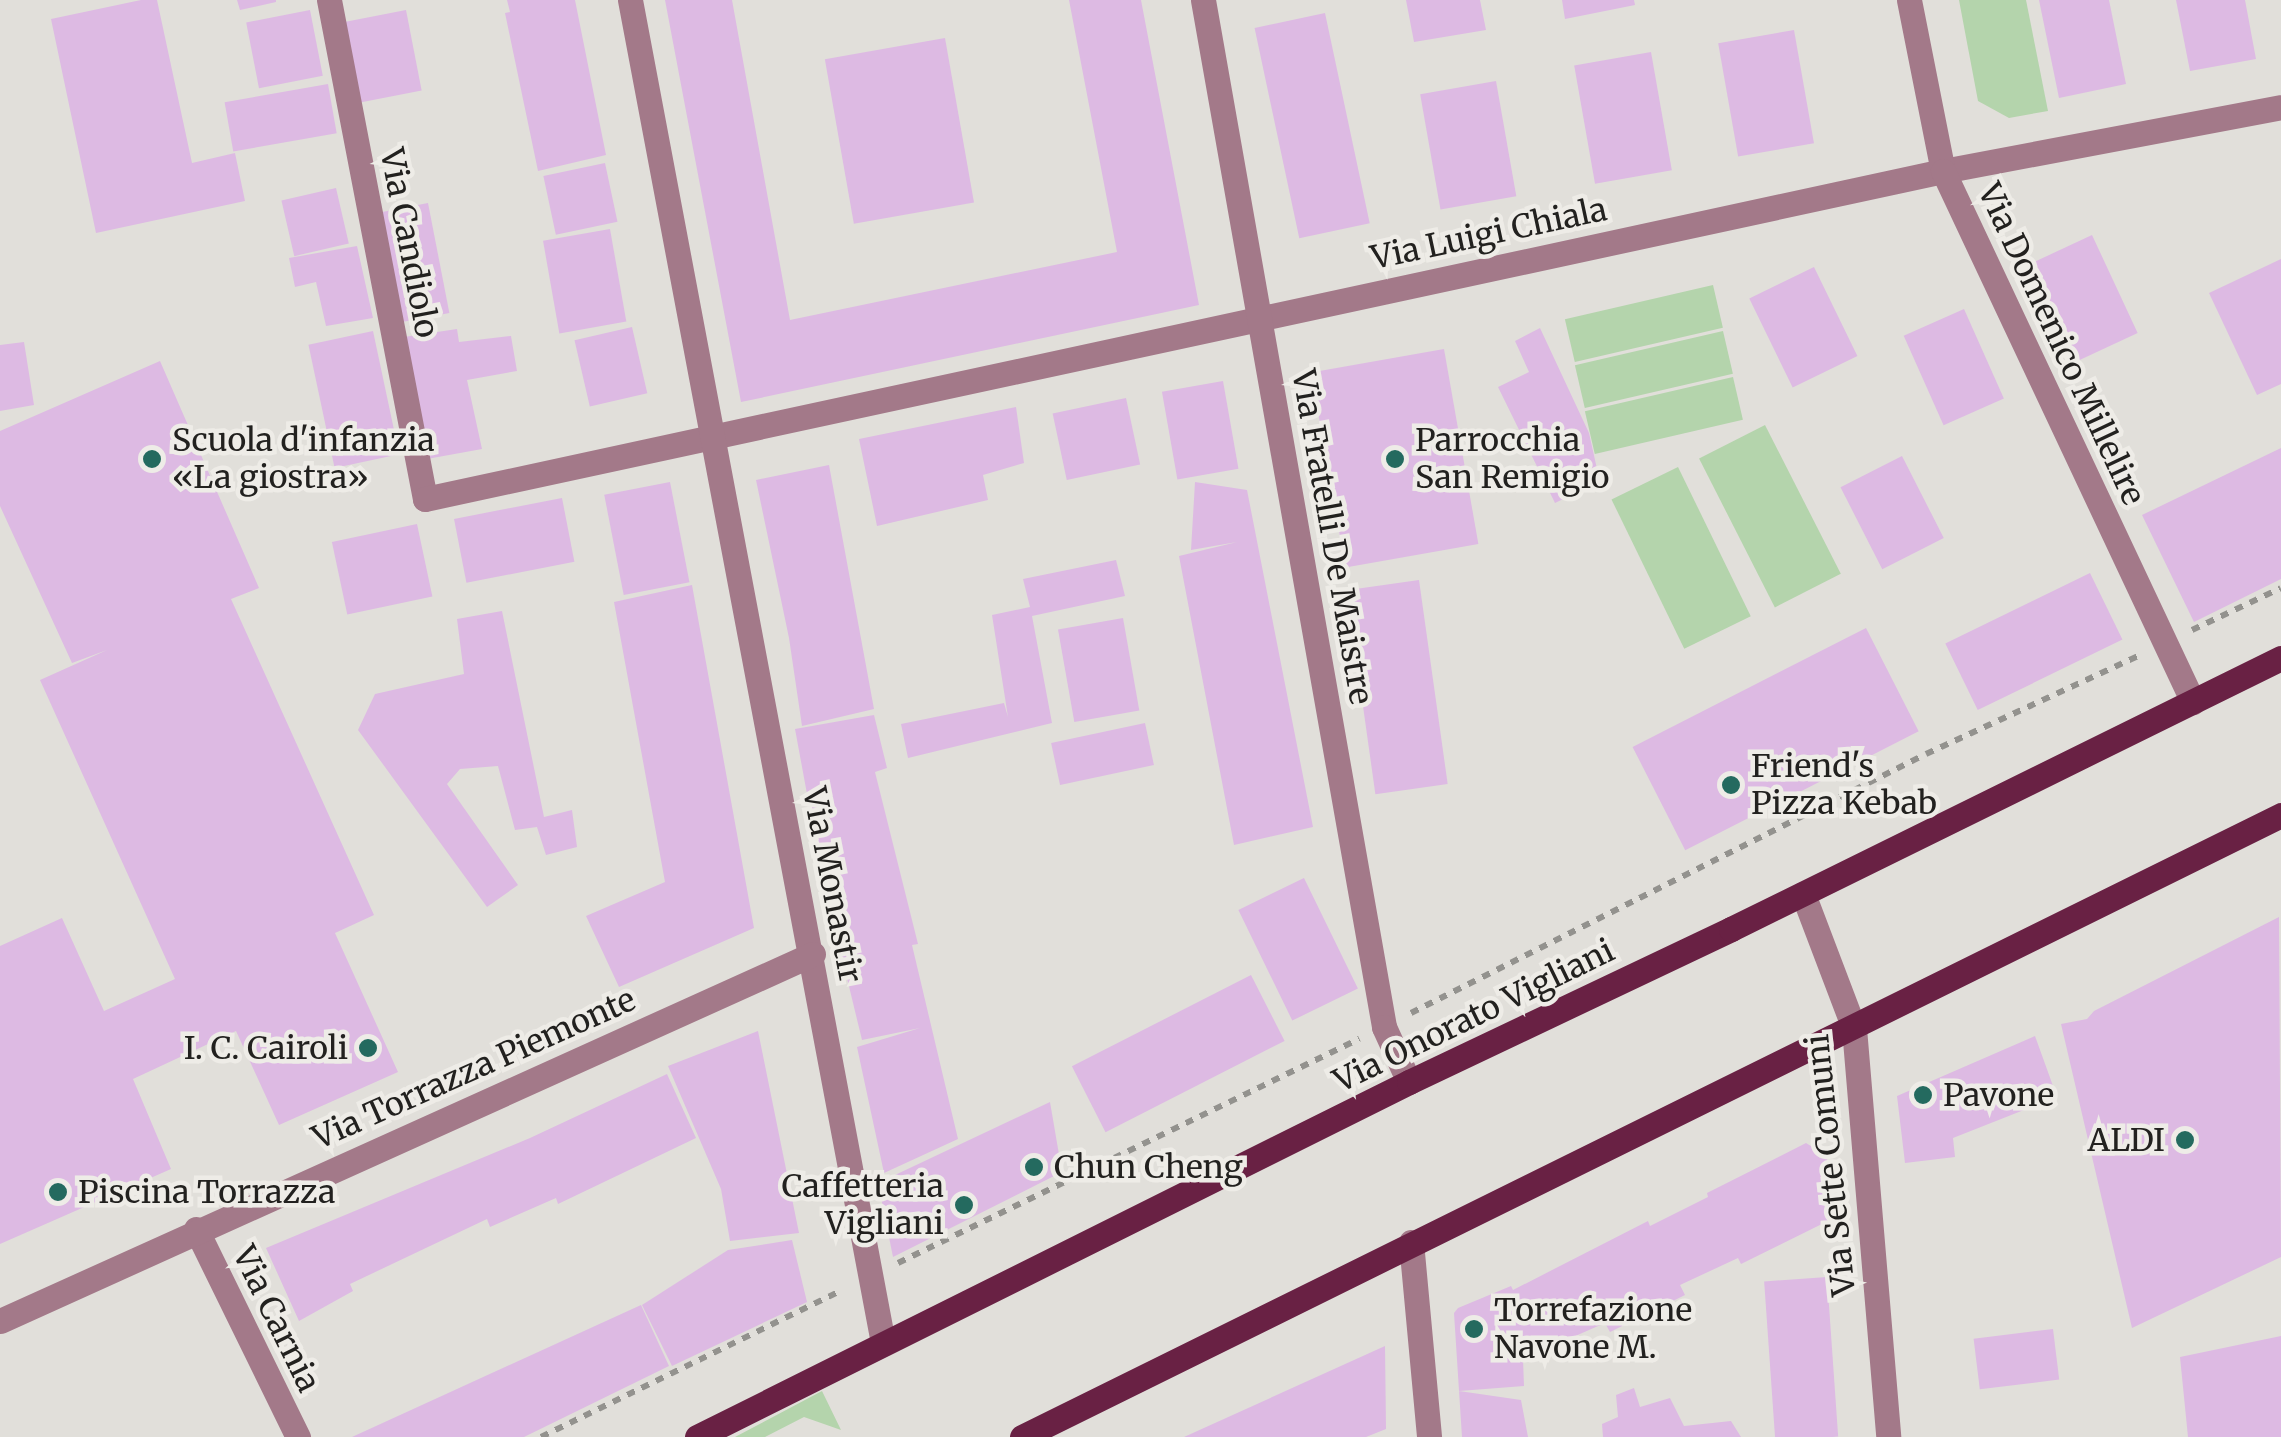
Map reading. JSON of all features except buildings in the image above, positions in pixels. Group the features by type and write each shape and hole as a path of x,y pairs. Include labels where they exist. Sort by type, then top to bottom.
{"main road":[{"name":"Via Onorato Vigliani","path":"698,1437 1409,1082 1803,894 2281,658"},
{"path":"1022,1437 2281,815"}],"street":[{"name":"Via Candiolo","path":"329,0 424,499 714,439"},
{"name":"Via Monastir","path":"630,0 883,1343"},
{"name":"Via Fratelli De Maistre","path":"1203,0 1384,1027 1409,1082"},
{"name":"Via Domenico Millelire","path":"1909,0 1943,170 2193,702"},
{"name":"Via Luigi Chiala","path":"714,439 1260,315 1943,170 2281,106"},
{"name":"Via Sette Comuni","path":"1803,894 1854,1028 1888,1437"},
{"name":"Via Torrazza Piemonte","path":"0,1321 196,1229 812,954"},
{"name":"Via Carnia","path":"196,1229 298,1437"},
{"path":"1411,1242 1429,1437"}],"green space":[{"path":"1959,0 2026,0 2048,111 2009,118 1978,101"},
{"path":"1713,285 1723,328 1575,362 1565,319"},
{"path":"1723,331 1733,374 1585,408 1575,365"},
{"path":"1733,377 1743,420 1595,454 1585,411"},
{"path":"1765,425 1841,574 1775,607 1699,459"},
{"path":"1678,467 1751,616 1684,649 1611,499"},
{"path":"822,1391 841,1430 804,1417 765,1437 735,1437"}],"place":[{"name":"Scuola d'infanzia «La giostra»","path":"152,459"},
{"name":"Parrocchia San Remigio","path":"1395,459"},
{"name":"Friend's Pizza Kebab","path":"1731,785"},
{"name":"I. C. Cairoli","path":"368,1048"},
{"name":"Pavone","path":"1923,1095"},
{"name":"ALDI","path":"2185,1140"},
{"name":"Chun Cheng","path":"1034,1167"},
{"name":"Piscina Torrazza","path":"58,1192"},
{"name":"Caffetteria Vigliani","path":"964,1205"},
{"name":"Torrefazione Navone M.","path":"1474,1329"}]}
